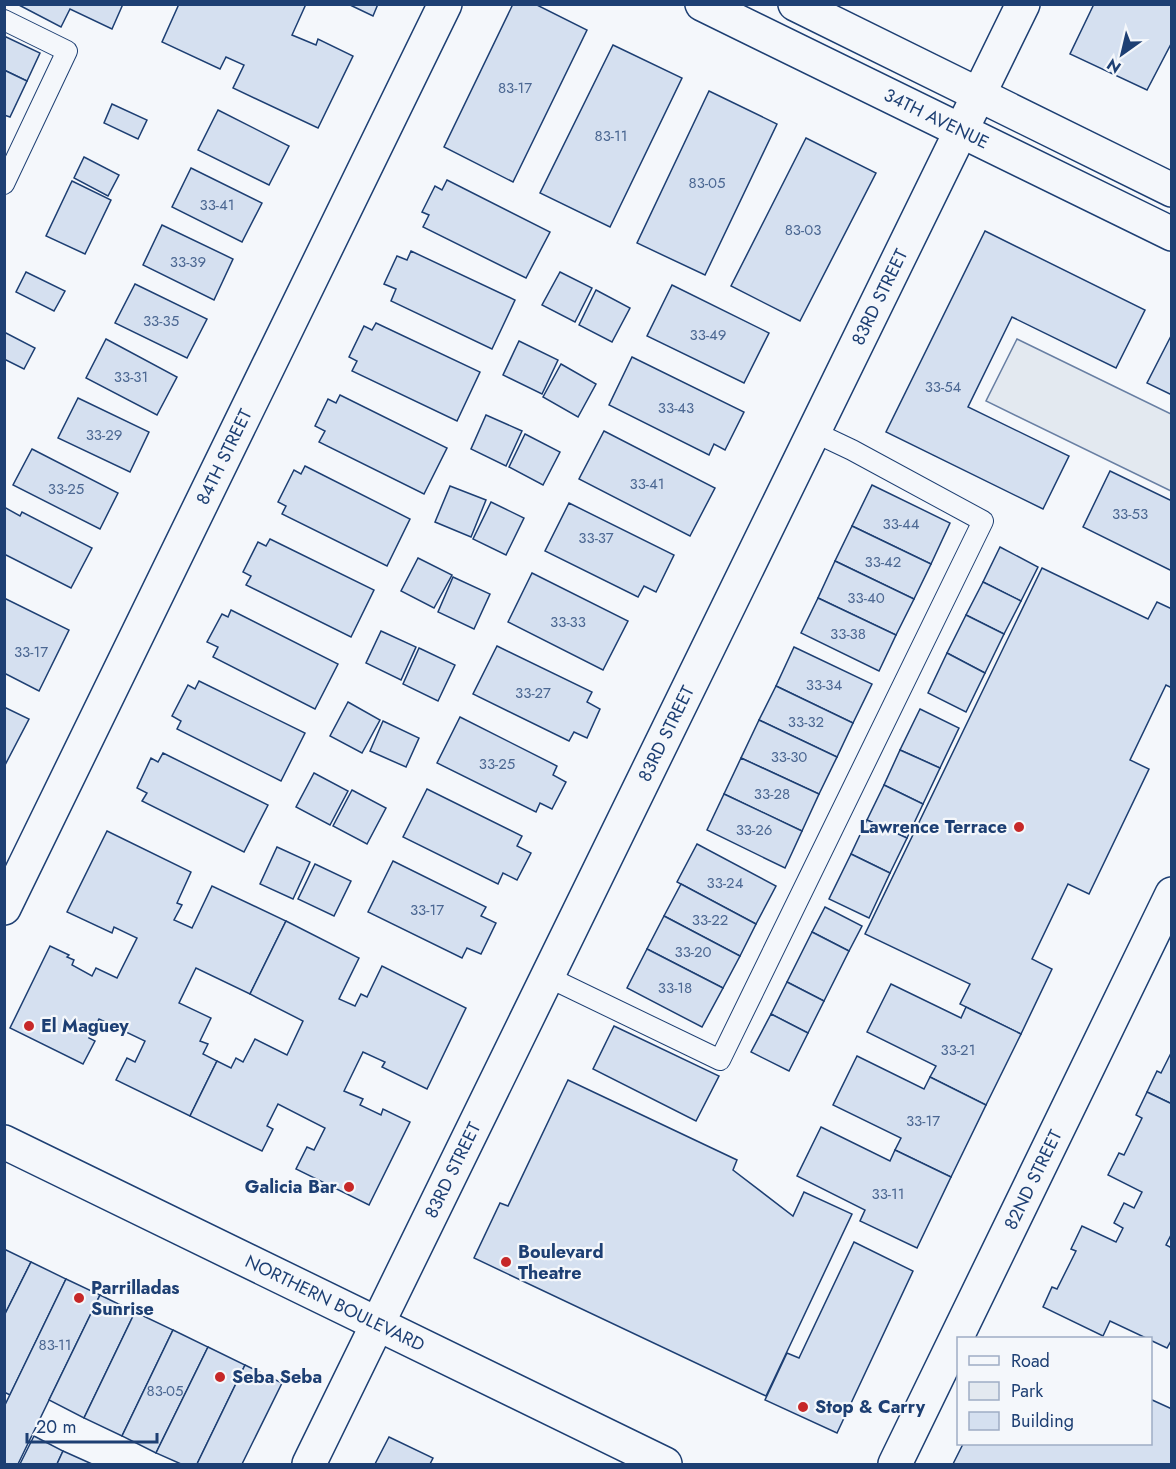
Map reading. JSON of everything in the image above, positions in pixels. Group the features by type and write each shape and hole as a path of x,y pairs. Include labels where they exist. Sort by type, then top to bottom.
{"street":[{"name":"84TH STREET","path":"4,908 445,4"},
{"name":"34TH AVENUE","path":"702,4 1172,234"},
{"path":"795,4 1172,190"},
{"name":"83RD STREET","path":"309,1464 1023,4"},
{"name":"82ND STREET","path":"894,1464 1172,894"},
{"name":"NORTHERN BOULEVARD","path":"4,1142 665,1464"}],"lane":[{"path":"4,20 67,51 4,184"},
{"path":"548,977 720,1060 984,521 814,432"}],"green space":[{"path":"1017,339 1171,414 1171,491 986,401"}],"building":[{"path":"17,4 123,4 112,29 70,9 61,27"},
{"path":"179,4 306,4 292,35 316,45 318,39 353,56 318,128 233,88 244,65 226,57 220,69 162,42"},
{"path":"348,4 378,4 373,16"},
{"path":"513,4 535,4 587,30 513,182 444,147"},
{"path":"1094,4 1172,4 1172,42 1147,90 1070,54"},
{"path":"4,36 40,53 27,81 4,70"},
{"path":"613,45 682,78 610,227 540,193"},
{"path":"4,70 27,81 10,117 4,115"},
{"path":"709,91 777,124 705,275 637,243"},
{"path":"112,104 147,120 138,139 104,123"},
{"path":"218,110 289,146 269,185 198,150"},
{"path":"806,138 876,173 800,321 731,286"},
{"path":"84,157 119,175 108,196 74,178"},
{"path":"191,168 262,203 242,242 172,207"},
{"path":"447,180 550,232 526,278 423,227 429,215 422,212 435,186 442,190"},
{"path":"72,181 111,200 85,254 46,236"},
{"path":"162,225 233,259 214,300 143,265"},
{"path":"985,231 1145,310 1116,368 1012,317 968,407 1069,456 1043,509 886,432"},
{"path":"411,251 515,300 492,349 391,301 396,289 384,284 397,256 407,260"},
{"path":"26,272 65,291 54,311 16,292"},
{"path":"560,272 592,288 575,322 542,305"},
{"path":"135,284 207,319 187,358 115,323"},
{"path":"672,285 769,333 744,383 647,336"},
{"path":"596,290 630,308 612,342 579,325"},
{"path":"376,323 480,372 457,421 352,371 357,361 349,357 364,326 372,330"},
{"path":"4,332 35,348 24,369 4,359"},
{"path":"1172,334 1172,395 1147,383"},
{"path":"106,339 177,377 157,415 86,378"},
{"path":"519,341 558,360 542,394 503,375"},
{"path":"632,357 744,412 725,450 714,444 709,455 609,405"},
{"path":"561,364 596,384 578,417 543,397"},
{"path":"340,395 447,448 424,494 319,442 325,431 315,426 328,399 336,403"},
{"path":"78,398 149,432 130,472 58,438"},
{"path":"486,415 522,431 506,466 471,449"},
{"path":"604,431 715,488 690,536 579,479"},
{"path":"525,434 560,452 543,485 509,467"},
{"path":"32,449 118,493 100,529 13,485"},
{"path":"305,466 410,519 387,566 282,514 286,506 278,502 294,470 301,474"},
{"path":"1110,471 1172,501 1172,571 1083,527"},
{"path":"872,485 950,523 931,564 852,526"},
{"path":"450,486 486,500 471,537 435,522"},
{"path":"491,502 524,518 506,555 473,539"},
{"path":"569,503 674,555 656,592 644,586 638,597 545,551"},
{"path":"4,507 20,516 22,512 92,548 71,588 4,554"},
{"path":"852,526 931,564 914,599 835,561"},
{"path":"270,539 374,590 351,637 246,585 251,576 243,572 258,542 266,546"},
{"path":"1000,547 1038,567 1021,601 983,582"},
{"path":"418,558 452,575 434,608 401,591"},
{"path":"835,561 914,599 896,635 818,598"},
{"name":"Lawrence Terrace","path":"1042,568 1148,619 1157,602 1172,609 1172,688 1166,685 1130,760 1149,769 1089,894 1068,884 1032,959 1052,969 1021,1034 960,1004 970,984 865,934"},
{"path":"532,573 628,621 603,670 508,622"},
{"path":"453,577 490,594 474,629 438,612"},
{"path":"983,582 1021,601 1004,634 966,615"},
{"path":"4,598 69,630 39,691 4,673"},
{"path":"818,598 896,635 879,671 801,633"},
{"path":"231,610 338,664 315,709 213,657 218,647 207,642 222,614 228,617"},
{"path":"966,615 1004,634 985,673 947,653"},
{"path":"381,631 416,647 401,680 366,663"},
{"path":"497,646 592,692 587,702 600,709 587,738 574,732 569,741 473,694"},
{"path":"794,647 872,684 853,723 776,686"},
{"path":"419,648 455,665 438,701 403,684"},
{"path":"947,653 985,673 966,712 928,693"},
{"path":"199,681 305,733 281,781 177,729 181,721 172,716 188,685 195,689"},
{"path":"776,686 853,723 837,757 759,720"},
{"path":"348,702 380,720 362,753 330,736"},
{"path":"4,707 29,719 4,767"},
{"path":"920,709 959,728 940,768 900,750"},
{"path":"460,717 557,766 553,775 566,782 552,809 540,803 536,812 437,763"},
{"path":"759,720 837,757 819,794 741,758"},
{"path":"383,721 419,738 406,767 370,751"},
{"path":"900,750 940,768 923,804 884,785"},
{"path":"163,753 268,805 244,852 142,801 147,793 137,788 151,758 158,762"},
{"path":"741,758 819,794 802,831 724,794"},
{"path":"314,773 348,791 330,825 296,807"},
{"path":"884,785 923,804 907,838 867,820"},
{"path":"427,789 522,836 517,846 531,853 517,880 503,873 498,884 403,837"},
{"path":"352,790 386,808 367,844 333,826"},
{"path":"724,794 802,831 785,868 707,830"},
{"path":"867,820 907,838 890,873 851,854"},
{"path":"107,831 191,872 177,903 182,905 174,920 192,928 212,886 286,921 250,994 196,968 179,1003 211,1018 200,1041 208,1044 203,1054 217,1061 190,1116 116,1080 127,1058 135,1062 145,1041 99,1019 89,1038 95,1041 83,1064 10,1028 50,946 69,955 67,957 74,960 72,965 92,976 96,968 117,978 137,938 114,927 112,933 67,912"},
{"path":"697,844 776,886 756,924 677,882"},
{"path":"277,847 310,862 293,899 260,884"},
{"path":"851,854 890,873 869,918 829,899"},
{"path":"393,861 486,907 481,916 496,923 481,954 467,948 462,958 368,912"},
{"path":"315,864 351,881 334,916 298,899"},
{"path":"681,884 756,924 740,956 664,916"},
{"path":"825,907 862,926 849,951 812,932"},
{"path":"664,916 740,956 723,988 647,949"},
{"path":"286,921 359,958 339,999 355,1006 361,994 367,997 382,966 466,1008 427,1089 382,1067 385,1062 363,1052 344,1091 363,1099 360,1105 381,1115 383,1109 410,1122 369,1205 296,1169 307,1147 314,1150 325,1128 278,1104 267,1126 273,1129 262,1151 190,1116 217,1061 231,1068 236,1058 243,1062 255,1039 287,1055 303,1021 250,994"},
{"path":"812,932 849,951 824,1001 787,982"},
{"path":"647,949 723,988 702,1027 627,988"},
{"path":"787,982 824,1001 808,1033 771,1014"},
{"path":"891,984 961,1018 966,1007 1021,1034 986,1105 930,1077 936,1066 867,1032"},
{"path":"771,1014 808,1033 789,1071 751,1052"},
{"path":"614,1026 719,1076 696,1121 593,1069"},
{"path":"1172,1051 1172,1104 1147,1092 1157,1071 1161,1073"},
{"path":"857,1056 924,1089 930,1077 986,1105 951,1177 895,1150 901,1138 833,1105"},
{"path":"568,1080 737,1160 733,1170 793,1216 804,1192 852,1214 766,1396 474,1258 500,1203 508,1206"},
{"path":"1147,1092 1172,1104 1172,1233 1166,1245 1172,1248 1172,1339 1167,1348 1152,1341 1152,1337 1144,1337 1110,1321 1103,1336 1043,1307 1052,1287 1057,1289 1076,1251 1071,1249 1082,1226 1116,1242 1123,1228 1114,1223 1124,1203 1134,1208 1142,1192 1108,1175 1119,1153 1124,1155 1142,1118 1136,1115"},
{"path":"821,1127 890,1161 895,1150 951,1177 917,1248 860,1221 865,1210 797,1176"},
{"path":"854,1242 913,1271 837,1433 765,1400 787,1353 799,1358"},
{"path":"4,1249 31,1262 4,1316"},
{"path":"31,1262 66,1279 10,1395 4,1392 4,1316"},
{"path":"66,1279 100,1295 18,1464 4,1464 4,1407"},
{"path":"100,1295 135,1312 84,1418 49,1400"},
{"path":"135,1312 173,1330 122,1436 84,1418"},
{"path":"173,1330 208,1347 156,1453 122,1436"},
{"path":"208,1347 245,1365 197,1464 181,1464 156,1453"},
{"path":"245,1365 282,1383 242,1464 197,1464"},
{"path":"1152,1400 1172,1409 1172,1464 953,1464 962,1445 1152,1445"},
{"path":"34,1436 63,1451 57,1464 20,1464"},
{"path":"389,1437 433,1458 430,1464 375,1464"},
{"path":"63,1451 92,1464 57,1464"}],"place":[{"name":"Lawrence Terrace","path":"1019,827"},
{"name":"El Maguey","path":"29,1026"},
{"name":"Galicia Bar","path":"349,1187"},
{"name":"Boulevard Theatre","path":"506,1262"},
{"name":"Parrilladas Sunrise","path":"79,1298"},
{"name":"Seba Seba","path":"220,1377"},
{"name":"Stop & Carry","path":"803,1407"}]}
